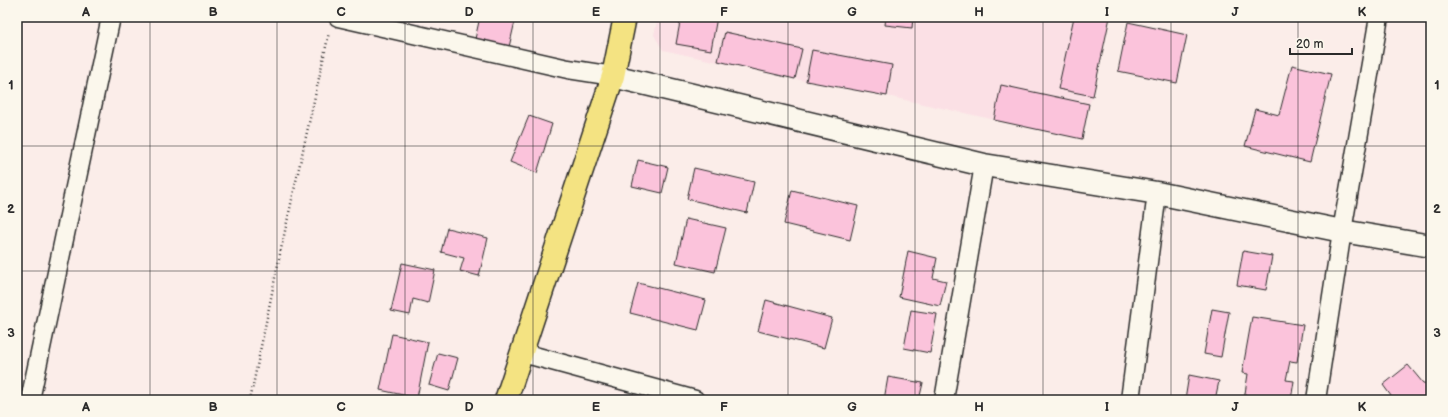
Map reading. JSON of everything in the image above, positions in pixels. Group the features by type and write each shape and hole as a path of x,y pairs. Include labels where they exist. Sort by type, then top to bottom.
{"main road":[{"path":"506,400 613,76 625,17"}],"street":[{"path":"30,400 111,17"},
{"path":"338,17 568,69 613,76 984,165 1157,194 1342,231 1431,246"},
{"path":"1316,400 1342,231 1379,17"},
{"path":"944,400 984,165"},
{"path":"1130,400 1157,194"},
{"path":"523,352 695,400"}],"path":[{"path":"250,400 281,249 329,32"}],"shaded area":[{"path":"658,17 1110,17 1082,139 887,96 795,79 663,50 654,35"}],"building":[{"path":"480,17 516,17 509,47 475,39"},
{"path":"681,17 717,17 711,50 676,44"},
{"path":"886,17 913,17 912,28 885,25"},
{"path":"1074,17 1110,17 1093,96 1058,89"},
{"path":"1128,22 1187,35 1177,83 1118,71"},
{"path":"725,32 802,49 795,79 718,61"},
{"path":"812,50 892,65 887,96 806,81"},
{"path":"1292,65 1331,74 1310,162 1245,146 1255,109 1279,115"},
{"path":"1001,85 1089,104 1082,139 994,120"},
{"path":"529,116 552,124 537,173 510,162"},
{"path":"638,160 668,167 662,193 632,186"},
{"path":"694,168 754,182 747,213 687,199"},
{"path":"792,190 858,206 850,240 784,224"},
{"path":"686,219 726,228 715,272 676,263"},
{"path":"447,228 488,238 479,276 460,271 464,258 441,252"},
{"path":"908,251 937,258 933,278 946,281 940,306 899,297"},
{"path":"1243,251 1272,256 1266,290 1237,285"},
{"path":"402,263 435,270 428,303 413,299 410,315 391,311"},
{"path":"638,283 706,300 698,330 630,313"},
{"path":"766,300 832,318 824,348 758,331"},
{"path":"1212,309 1229,312 1221,357 1204,354"},
{"path":"911,310 937,314 930,353 904,348"},
{"path":"1252,317 1303,325 1297,362 1290,361 1286,380 1294,381 1291,400 1244,400 1248,374 1242,373"},
{"path":"392,334 428,342 417,398 380,390"},
{"path":"438,353 458,358 449,391 429,385"},
{"path":"1408,365 1423,383 1431,384 1431,400 1394,400 1383,385"},
{"path":"1189,375 1219,381 1215,400 1185,400"},
{"path":"888,377 923,383 919,400 884,400"}]}
